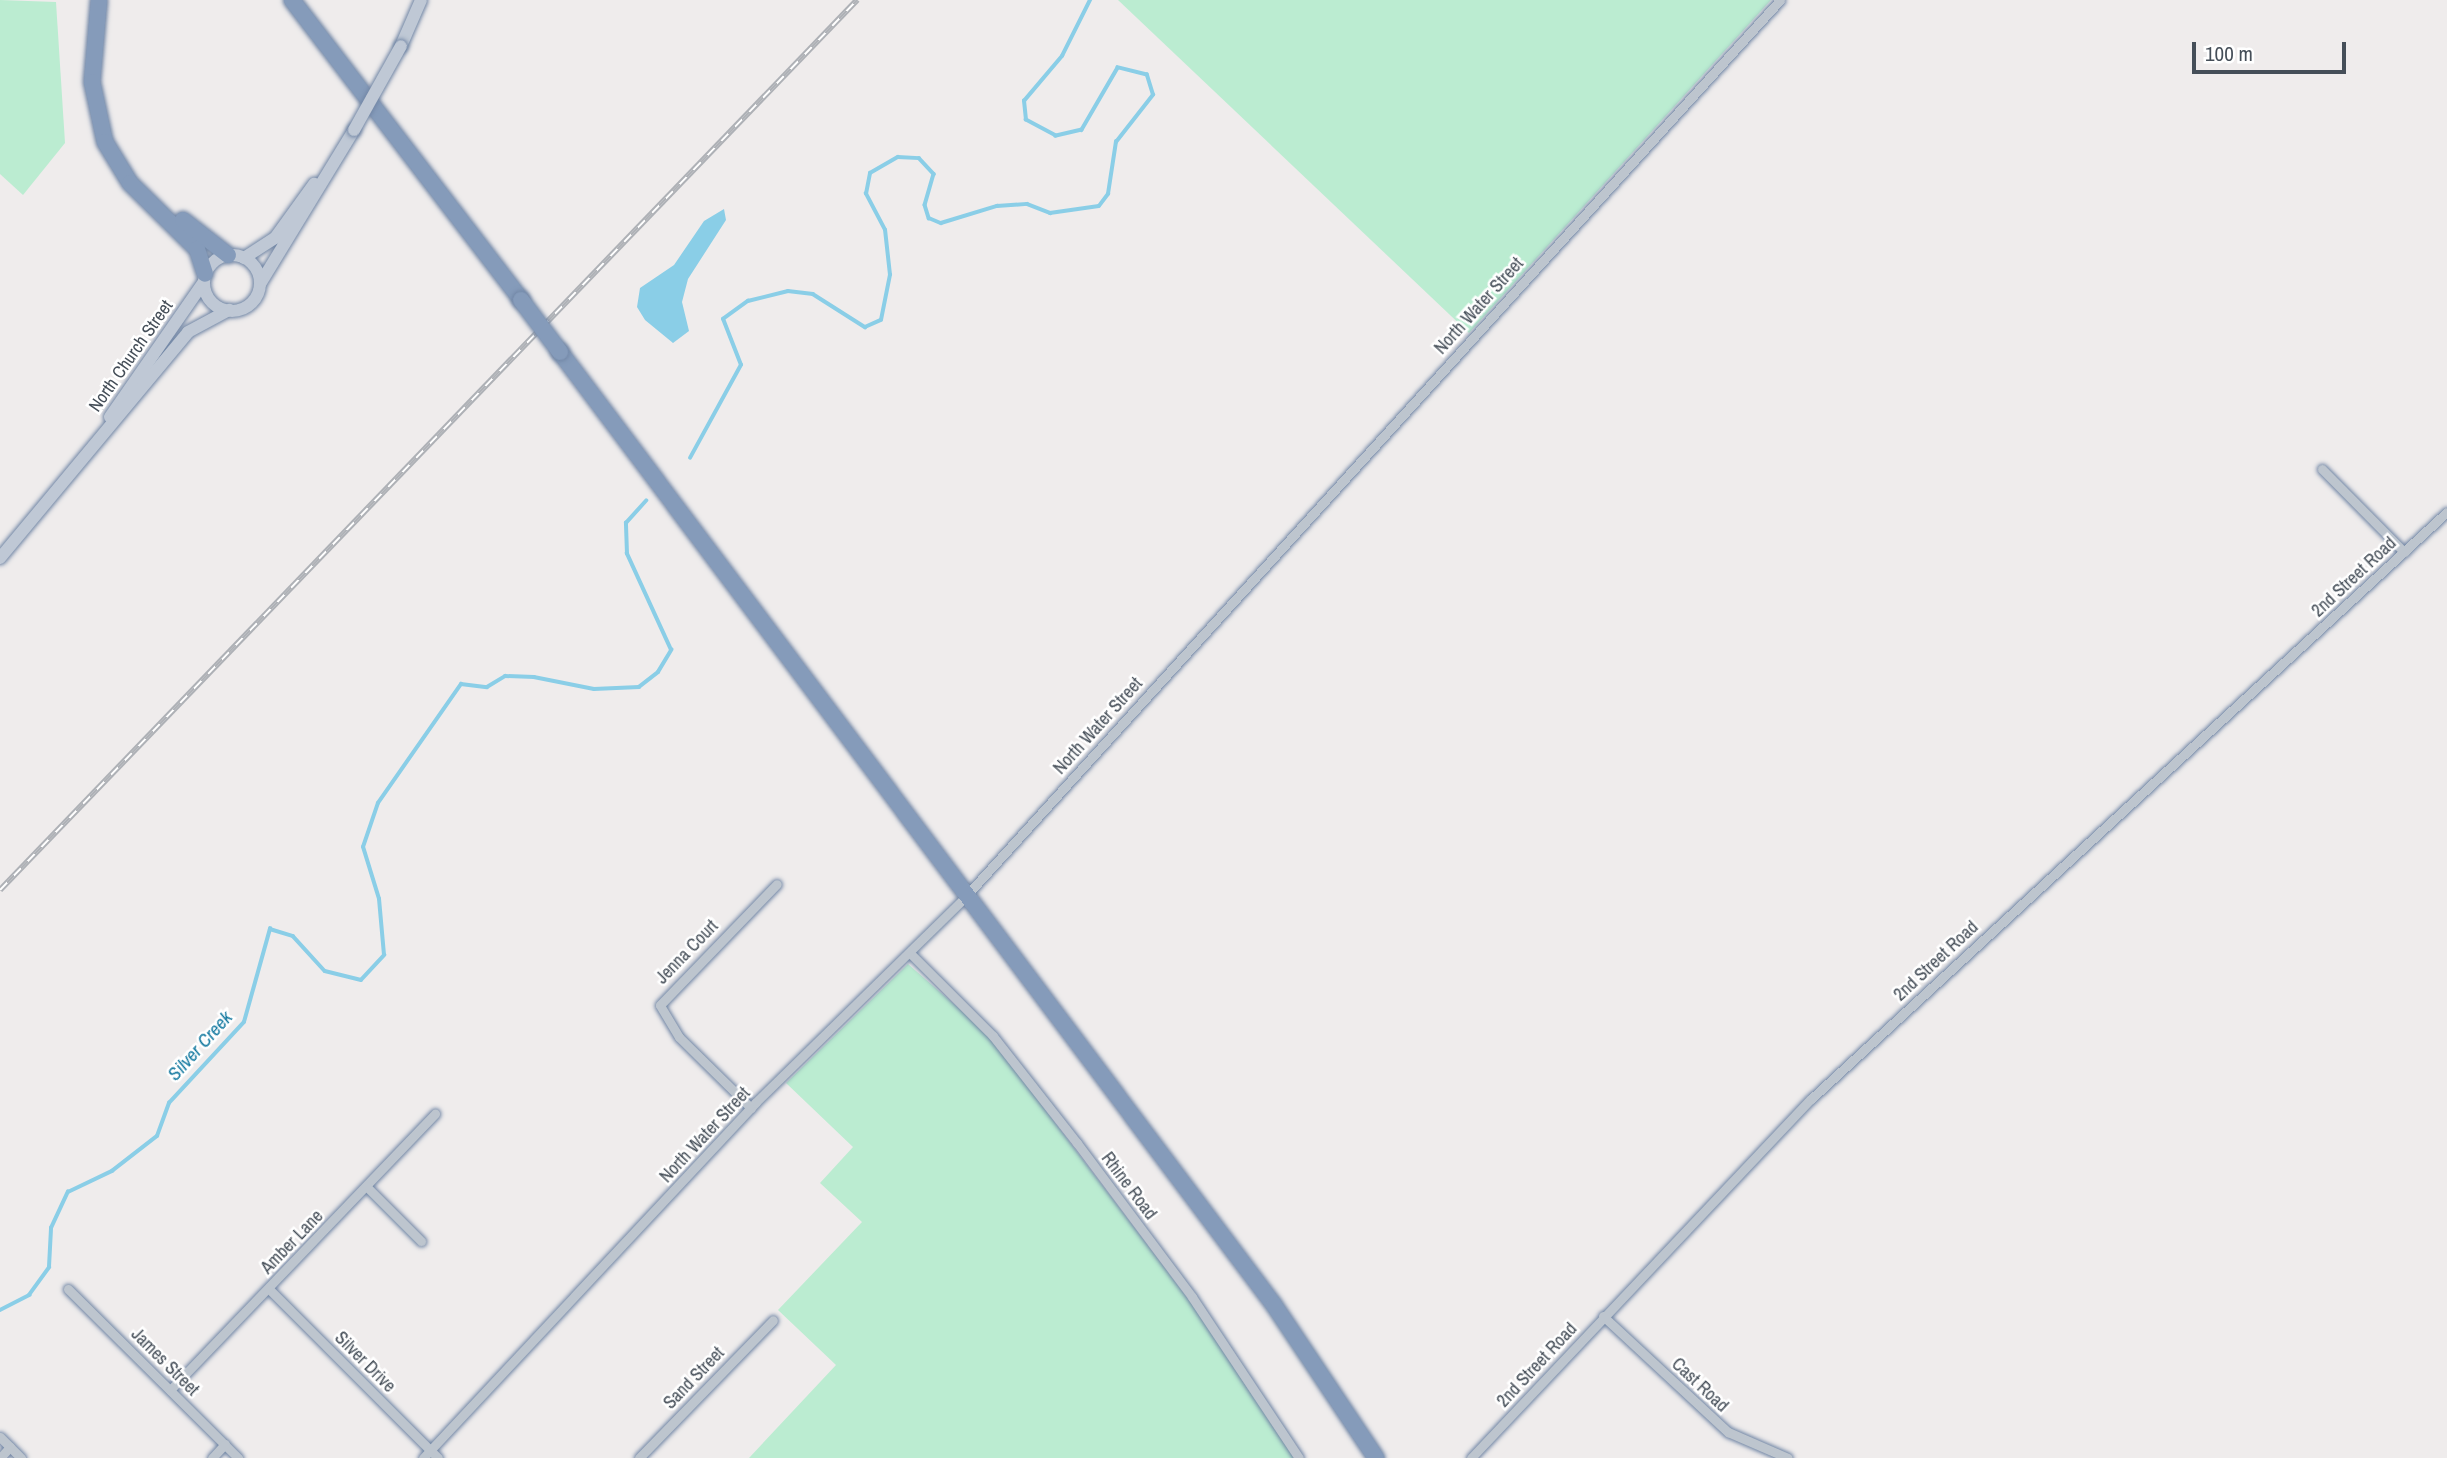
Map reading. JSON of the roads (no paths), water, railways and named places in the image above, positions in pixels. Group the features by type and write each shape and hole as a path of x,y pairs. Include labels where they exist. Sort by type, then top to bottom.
{"highway":[{"path":"99,0 92,82 105,142 130,183 197,249 204,278"},
{"path":"110,0 102,74 117,144 156,196 236,256"},
{"path":"292,0 521,300 965,897 1274,1305 1376,1458"}],"main road":[{"path":"354,130 275,238 236,256 204,278 214,304 229,310 246,307 354,130 401,47 421,0"},
{"path":"236,256 260,284"},
{"name":"North Church Street","path":"87,450 204,278"},
{"name":"North Church Street","path":"0,558 87,450 195,324 229,310"}],"street":[{"name":"North Water Street","path":"423,1458 751,1108 965,897 1780,0"},
{"path":"2322,469 2404,552"},
{"name":"2nd Street Road","path":"1471,1458 1811,1099 2447,512"},
{"name":"Jenna Court","path":"751,1108 679,1037 660,1004 777,884"},
{"name":"Rhine Road","path":"910,953 993,1036 1062,1123 1192,1297 1299,1458"},
{"name":"Amber Lane","path":"170,1390 435,1114"},
{"path":"366,1186 421,1241"},
{"name":"James Street","path":"68,1289 239,1458"},
{"name":"Silver Drive","path":"269,1289 439,1458"},
{"name":"Cast Road","path":"1603,1316 1728,1432 1788,1458"},
{"name":"Sand Street","path":"639,1458 773,1320"},
{"path":"0,1437 21,1458"},
{"path":"212,1458 225,1444"},
{"path":"0,1458 10,1447"}],"water":[{"path":"724,209 726,220 688,279 682,302 689,331 673,343 645,320 637,307 640,288 674,265 704,221"}],"waterway":[{"path":"690,458 741,365 723,319 748,301 788,291 813,294 865,327 881,320 890,275 885,230 866,194 870,173 898,157 919,158 934,174 925,205 929,218 941,223 997,206 1027,204 1050,213 1099,206 1108,194 1116,142 1153,95 1147,75 1118,68 1082,130 1056,136 1026,120 1024,101 1062,56 1090,0"},
{"name":"Silver Creek","path":"0,1310 29,1295 49,1267 51,1228 68,1192 112,1171 157,1136 169,1103 244,1022 270,929 293,936 325,971 361,980 384,955 379,899 363,847 378,803 461,684 487,687 505,676 534,677 594,689 639,687 658,672 671,650 627,554 626,523 646,501"}],"railway":[{"path":"0,890 857,0"}]}
